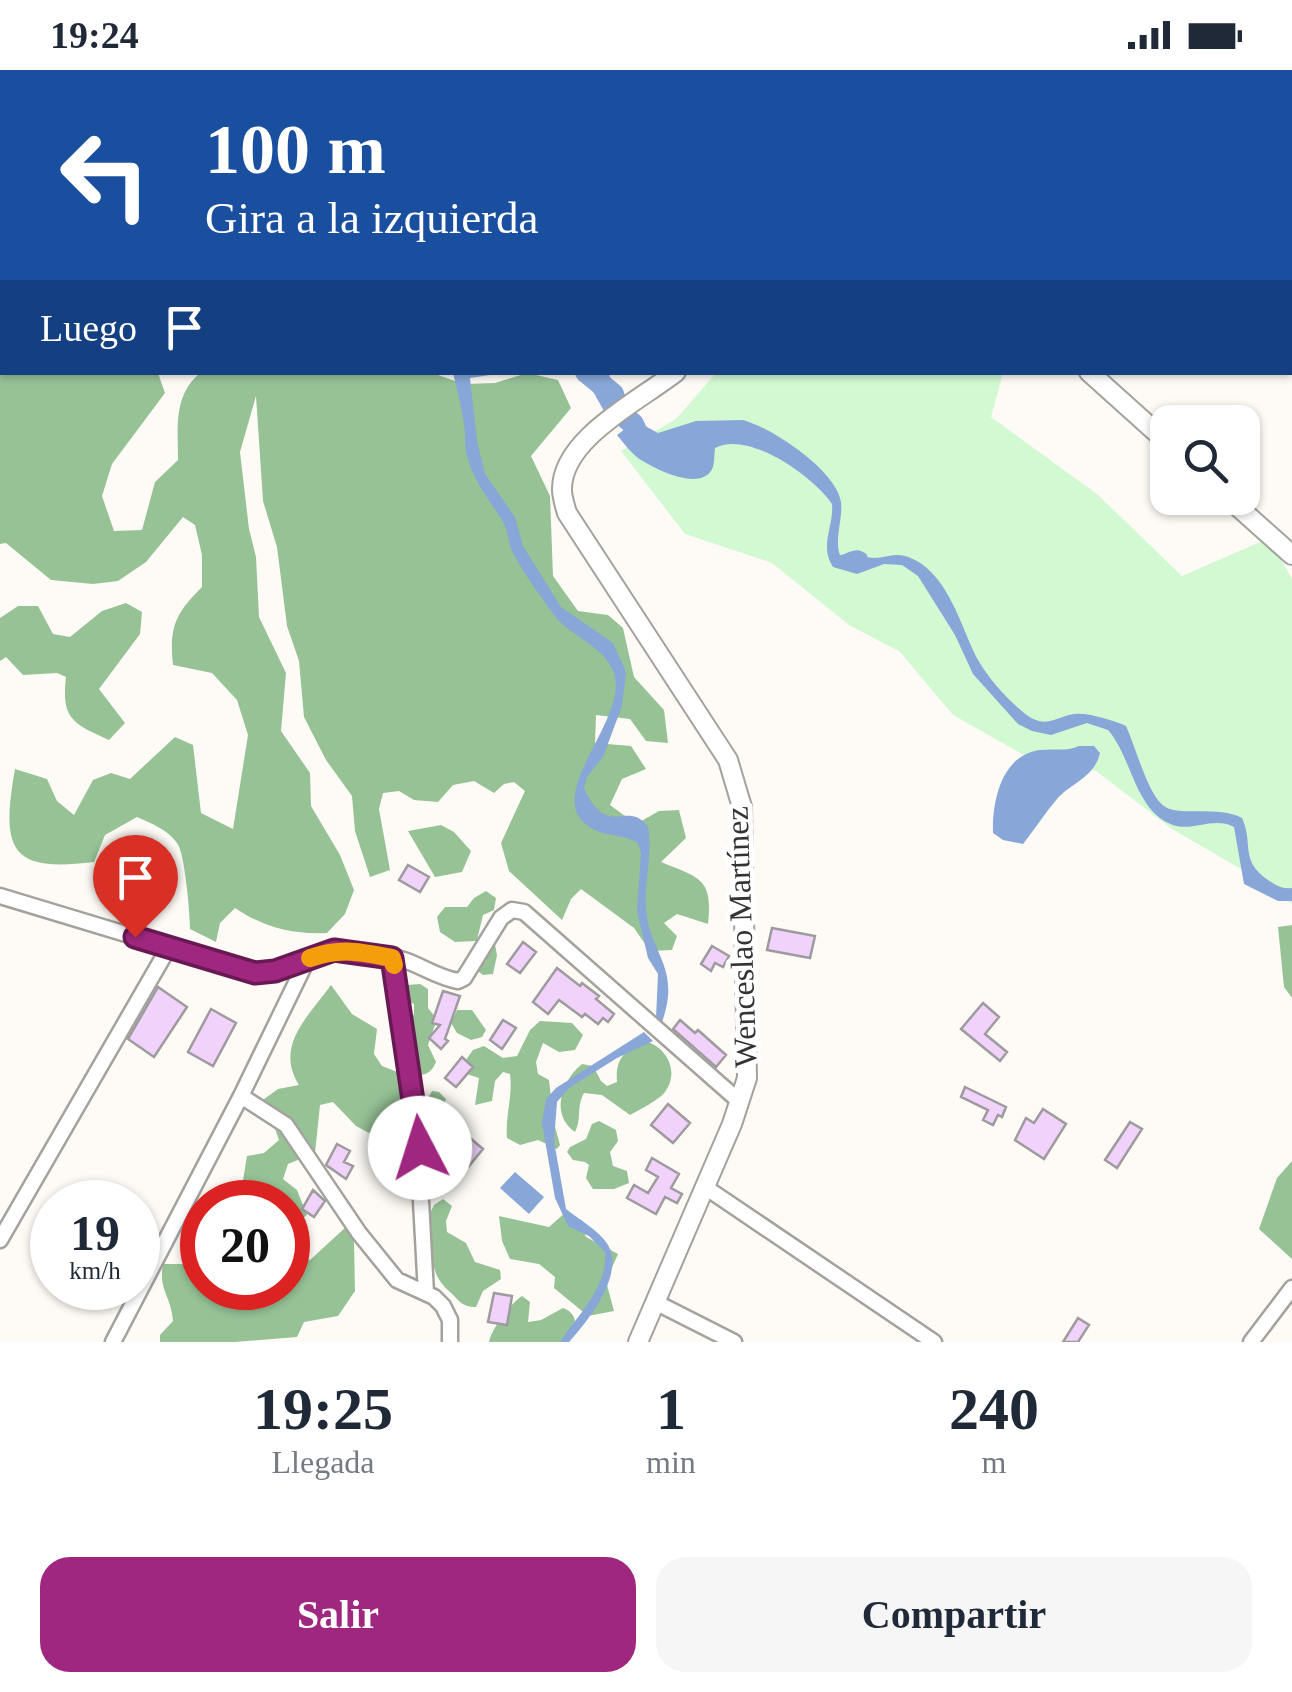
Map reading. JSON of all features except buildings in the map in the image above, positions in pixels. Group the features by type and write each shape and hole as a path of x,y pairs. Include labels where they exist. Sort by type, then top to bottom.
{"main road":[{"name":"Wenceslao Martínez","path":"638,1342 747,1078 742,807 728,760 568,513 561,491 577,446 672,375"},
{"path":"1092,375 1150,427"},
{"path":"1247,515 1292,554"}],"street":[{"path":"0,896 255,973 275,971 334,950 392,958 458,981 468,972 501,918 512,910 524,912 739,1101"},
{"path":"0,1240 169,947"},
{"path":"113,1342 308,958"},
{"path":"392,958 416,1110 426,1293"},
{"path":"241,1096 286,1125 359,1233 397,1280 443,1306 450,1320 450,1342"},
{"path":"704,1187 934,1342"},
{"path":"1251,1342 1292,1288"},
{"path":"655,1302 734,1342"}],"green space":[{"path":"0,375 159,375 165,393 112,464 102,496 114,531 142,530 155,482 178,460 181,402 198,375 438,375 464,384 495,383 521,375 558,380 571,408 531,456 550,496 553,576 578,611 608,615 623,628 634,677 664,710 668,743 646,741 630,719 596,715 595,743 631,746 646,769 622,779 610,805 636,824 659,811 679,810 686,838 661,862 686,872 706,888 708,924 677,914 664,923 677,936 672,950 650,951 634,928 581,889 571,899 562,920 509,871 501,843 525,791 514,782 504,784 494,793 474,781 453,785 438,802 414,800 399,791 383,793 379,809 390,870 370,877 355,831 352,796 326,760 304,717 299,661 287,626 277,547 263,501 256,396 240,452 256,557 259,617 286,673 281,731 310,773 311,806 340,855 354,890 345,914 327,933 314,933 267,925 235,908 220,923 216,942 190,929 185,871 177,843 164,830 137,817 105,835 94,862 45,864 18,851 9,820 15,769 47,779 57,801 74,815 93,780 111,773 130,779 175,737 193,745 201,813 233,829 248,735 237,700 212,673 173,665 176,622 202,587 202,555 195,525 183,517 146,562 118,581 93,584 51,580 6,543 0,544"},
{"path":"714,375 1002,375 991,417 1097,494 1182,576 1269,538 1292,579 1292,904 1172,829 1096,771 1029,758 953,715 900,652 849,625 772,563 685,534 621,451 676,419"},
{"path":"126,603 142,612 140,634 99,689 125,723 109,740 72,718 66,702 66,677 57,673 23,675 6,657 0,661 0,618 18,606 38,606 53,634 70,637 102,611"},
{"path":"441,825 454,832 471,851 462,872 435,877 408,831"},
{"path":"486,891 496,898 494,910 483,915 477,940 484,936 494,939 497,955 493,974 483,975 471,966 476,941 455,942 440,932 437,917 445,907 467,907"},
{"path":"1292,925 1292,998 1284,987 1278,927"},
{"path":"420,984 428,989 428,1008 437,1019 428,1045 436,1062 422,1075 414,1074 414,1039 406,1028 414,1014 414,1004 404,999 403,992 407,985"},
{"path":"331,985 352,1014 377,1029 374,1054 382,1066 405,1075 397,1114 369,1133 356,1126 333,1102 320,1105 315,1153 288,1164 284,1180 243,1180 247,1156 264,1153 279,1140 260,1102 278,1089 299,1085 290,1057 292,1044"},
{"path":"457,1010 472,1010 486,1030 482,1037 471,1040 457,1033 451,1023"},
{"path":"540,1021 572,1023 583,1035 575,1050 559,1052 543,1043 536,1062 538,1074 549,1080 560,1145 557,1149 538,1140 520,1145 507,1138 510,1074 503,1072 495,1081 492,1101 475,1105 479,1078 464,1073 463,1064 473,1050 484,1046 503,1058 517,1056 530,1030"},
{"path":"644,1041 659,1048 669,1061 671,1076 665,1092 630,1115 602,1095 584,1093 575,1132 563,1117 561,1098 575,1071 582,1064 593,1066 607,1086 617,1082 623,1056"},
{"path":"432,1091 446,1099 435,1131 438,1148 462,1163 459,1175 439,1170 424,1146 418,1116"},
{"path":"599,1121 616,1130 618,1141 610,1152 613,1166 627,1171 629,1183 614,1189 593,1189 586,1178 589,1165 573,1160 567,1152 586,1139 592,1124"},
{"path":"1292,1161 1292,1259 1259,1229 1277,1178"},
{"path":"443,1199 452,1206 446,1221 447,1232 466,1243 475,1262 500,1270 501,1279 483,1291 476,1307 458,1300 434,1267 424,1225 434,1205"},
{"path":"566,1212 580,1220 586,1237 618,1254 606,1281 614,1311 588,1316 554,1288 555,1277 539,1264 510,1259 502,1241 499,1216 549,1227"},
{"path":"347,1226 354,1242 355,1291 338,1316 304,1322 297,1337 160,1342 160,1335 173,1321 162,1280 163,1264 180,1264 180,1310 310,1310 310,1260"},
{"path":"522,1296 530,1302 528,1322 563,1308 569,1311 574,1328 565,1342 489,1342 503,1316"}],"water":[{"path":"453,375 490,375 470,378 485,474 515,517 523,546 561,607 613,643 626,672 622,706 603,757 587,777 584,788 601,812 633,816 648,827 648,923 668,987 662,1022 656,1018 658,974 648,958 637,911 641,853 638,843 595,830 579,817 574,800 578,780 609,714 615,692 614,673 597,650 559,621 515,556 505,525 470,466"},
{"path":"578,375 609,375 620,397 604,411 586,379"},
{"path":"743,420 785,441 828,477 841,502 840,555 858,550 870,558 901,555 920,563 951,600 982,667 1018,707 1041,721 1082,714 1126,726 1158,800 1179,811 1222,812 1242,818 1253,866 1274,884 1292,888 1292,901 1278,901 1244,884 1234,827 1218,823 1181,827 1160,818 1142,796 1108,730 1087,723 1051,735 1018,724 973,674 955,635 918,576 902,565 884,564 857,574 833,567 827,551 832,504 795,469 762,450 729,444 715,448 712,469 704,477 686,478 638,458 617,435 636,421 658,433 696,421"},
{"path":"1094,746 1100,753 1097,761 1088,774 1057,799 1023,844 1003,840 993,833 997,794 1016,761 1040,750"},
{"path":"644,1032 653,1041 569,1088 557,1102 554,1141 566,1209 599,1234 612,1257 612,1270 602,1297 569,1342 560,1342 597,1289 605,1252 589,1236 568,1226 555,1198 542,1123 546,1099 556,1088"},
{"path":"515,1172 544,1197 529,1214 500,1188"}],"waterway":[{"path":"590,375 613,394 618,411 650,447"}],"slow traffic":[{"path":"310,958 334,950 360,952 392,958 394,965"}],"route":[{"path":"135,937 255,973 275,971 334,950 392,958 420,1148"}]}
